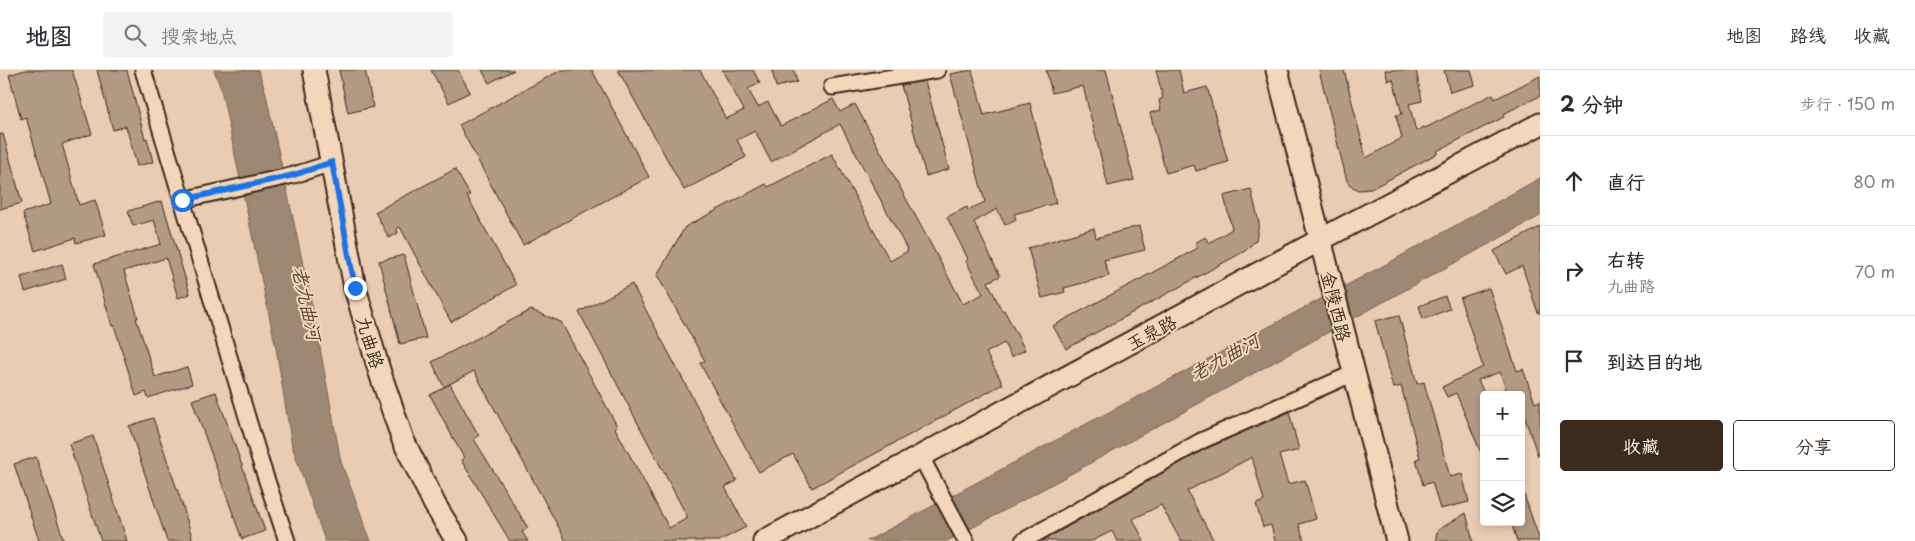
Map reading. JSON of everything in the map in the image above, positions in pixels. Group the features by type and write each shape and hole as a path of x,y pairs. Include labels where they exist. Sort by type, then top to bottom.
{"street":[{"path":"143,70 260,460 287,541"},
{"name":"九曲路","path":"314,70 355,288 380,373 403,440 434,505 457,541"},
{"path":"832,87 937,70"},
{"name":"金陵西路","path":"1277,70 1397,541"},
{"name":"玉泉路","path":"764,541 1320,240 1540,124"},
{"path":"182,200 294,175 332,162"},
{"path":"1023,541 1201,441 1352,364"},
{"path":"921,457 966,541"}],"water":[{"name":"老九曲河","path":"214,70 258,70 265,90 313,310 341,462 371,541 325,541 292,446 276,348 221,89"},
{"name":"老九曲河","path":"1540,178 1540,216 985,521 947,541 867,541 1392,261"}],"building":[{"path":"25,70 72,70 92,134 62,144 79,205 95,200 106,235 76,243 75,238 35,251 23,213 51,204 26,117 21,119 9,75"},
{"path":"97,70 127,70 153,162 137,166 126,126 113,130"},
{"path":"339,70 365,70 373,107 348,113"},
{"path":"431,70 458,70 470,92 449,103"},
{"path":"482,70 514,70 489,83"},
{"path":"561,70 592,70 649,177 523,245 459,125"},
{"path":"618,70 700,70 726,119 744,110 722,70 753,70 760,83 748,89 758,107 768,102 781,126 833,99 840,112 855,104 963,304 983,294 947,217 967,207 968,210 985,202 950,74 972,70 984,115 1030,103 1056,203 1014,214 1016,219 1005,225 997,209 974,222 1000,276 988,282 1002,311 1004,310 1025,350 1011,357 1004,343 986,353 1003,384 812,488 793,454 759,472 700,363 705,361 657,275 685,227 766,184 768,187 832,154 890,261 908,251 840,124 771,162 755,131 737,140 746,157 684,190"},
{"path":"772,70 794,70 797,82 776,87"},
{"path":"1046,70 1106,70 1134,180 1108,186 1083,86 1052,93"},
{"path":"1156,70 1179,70 1184,93 1207,87 1228,162 1196,171 1194,165 1166,173 1150,113 1161,110 1159,100 1163,98"},
{"path":"1319,70 1344,70 1366,158 1402,138 1396,115 1402,114 1393,79 1388,81 1385,70 1416,70 1422,101 1409,104 1416,131 1493,94 1495,99 1540,76 1540,96 1503,114 1504,117 1437,151 1438,153 1371,189 1358,190 1347,181"},
{"path":"1444,70 1471,70 1475,85 1450,92"},
{"path":"925,81 949,169 926,176 901,85"},
{"path":"0,134 3,134 22,203 0,209"},
{"path":"455,169 470,195 467,196 516,285 451,322 400,227 397,228 398,233 389,238 375,212"},
{"path":"1251,189 1259,223 1256,240 1245,251 1066,349 1053,326 1198,248 1195,243 1205,237 1209,243 1232,229 1224,196"},
{"path":"162,201 190,294 178,298 166,258 124,271 138,318 136,318 155,377 187,367 192,384 148,398 146,392 136,396 114,325 112,326 94,264 161,244 154,220 133,226 128,211"},
{"path":"1139,226 1145,250 1104,260 1109,276 1064,288 1065,292 1042,298 1028,248 1094,228 1096,238"},
{"path":"1540,227 1540,313 1538,313 1522,266 1506,274 1494,251"},
{"path":"404,255 426,338 400,344 379,261"},
{"path":"62,264 66,279 25,292 21,277"},
{"path":"632,284 737,481 725,487 746,527 719,541 566,541 474,371 444,387 432,362 531,310 561,322 669,528 688,518 579,312"},
{"path":"1489,288 1517,371 1523,369 1535,403 1540,401 1540,455 1538,456 1525,419 1525,391 1507,391 1500,372 1478,380 1483,391 1480,391 1480,450 1456,393 1447,397 1442,387 1483,367 1460,298"},
{"path":"1445,296 1450,309 1423,319 1419,306"},
{"path":"1399,315 1417,384 1424,382 1450,477 1462,474 1469,502 1440,509 1432,482 1423,485 1416,459 1420,458 1401,386 1393,388 1375,321"},
{"path":"450,384 479,436 474,439 528,528 522,532 528,541 510,541 461,460 464,458 430,395"},
{"path":"216,392 265,531 242,539 192,400"},
{"path":"1289,412 1299,450 1279,455 1288,484 1305,480 1316,519 1299,524 1304,541 1275,541 1271,525 1263,527 1256,504 1264,501 1252,457 1187,491 1214,541 1181,541 1161,505 1133,519 1144,541 1117,541 1112,531 1092,541 1042,541 1205,449"},
{"path":"153,418 193,541 167,541 129,426"},
{"path":"93,436 127,541 101,541 69,444"},
{"path":"36,457 64,541 39,541 14,464"},
{"path":"1525,498 1540,541 1517,541 1512,526 1525,526"},
{"path":"1466,513 1473,541 1437,541 1438,530"}],"route":[{"path":"182,200 294,175 332,162 355,288"}]}
